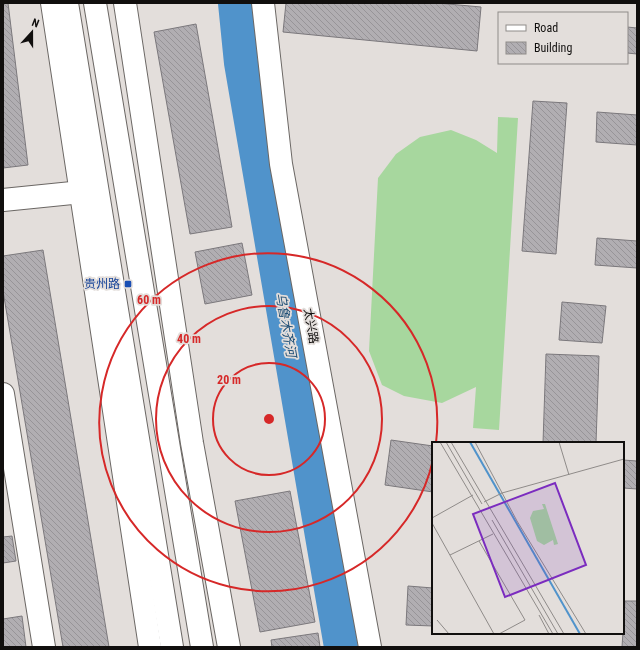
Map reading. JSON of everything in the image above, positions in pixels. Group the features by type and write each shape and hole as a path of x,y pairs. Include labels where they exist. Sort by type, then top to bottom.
{"main road":[{"path":"52,3 82,192 150,647"},
{"path":"67,3 172,647"},
{"path":"96,3 202,647"},
{"path":"125,3 192,443 230,647"},
{"name":"太兴路","path":"263,3 281,164 370,647"},
{"path":"3,200 82,192"},
{"path":"3,394 44,647"}],"green space":[{"path":"498,117 518,118 499,430 473,428 476,387 442,403 404,396 382,385 369,351 378,178 396,154 420,137 451,130 476,140 497,153"}],"building":[{"path":"3,3 8,3 28,165 3,168"},
{"path":"286,3 437,3 481,7 477,51 283,32"},
{"path":"196,24 232,227 190,234 154,32"},
{"path":"628,27 637,28 637,54 628,53"},
{"path":"533,101 567,103 556,254 522,251"},
{"path":"597,112 637,115 637,145 596,142"},
{"path":"597,238 637,241 637,268 595,265"},
{"path":"242,243 252,295 205,304 195,252"},
{"path":"43,250 109,647 63,647 3,291 3,256"},
{"path":"562,302 606,306 602,343 559,340"},
{"path":"546,354 599,356 596,442 543,442"},
{"path":"391,440 432,446 432,492 385,485"},
{"path":"624,460 637,461 637,489 624,488"},
{"path":"290,491 315,622 260,632 235,501"},
{"path":"12,536 16,561 3,563 3,537"},
{"path":"408,586 432,588 432,626 406,625"},
{"path":"625,601 637,601 637,647 622,647"},
{"path":"22,616 26,647 3,647 3,619"},
{"path":"318,633 320,647 272,647 271,640"}],"waterway":[{"name":"乌鲁木齐河","path":"235,3 241,63 341,647"}],"place":[{"name":"贵州路","path":"128,284"}]}
